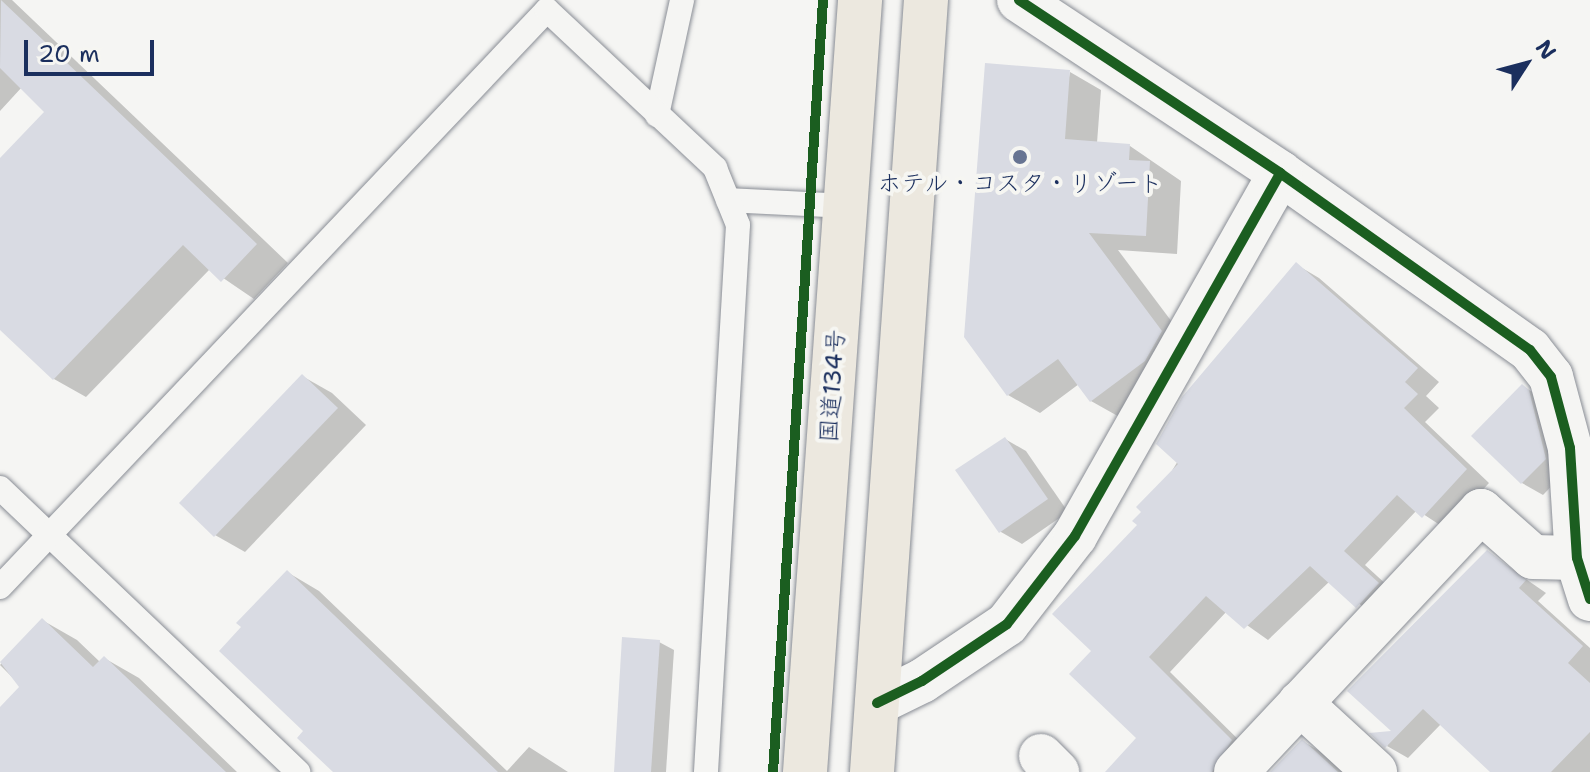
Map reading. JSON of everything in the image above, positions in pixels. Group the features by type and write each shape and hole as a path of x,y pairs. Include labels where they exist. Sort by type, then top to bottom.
{"highway":[{"name":"国道134号","path":"805,772 860,0"},
{"path":"872,772 926,0"}],"street":[{"path":"1019,0 1280,173 1530,350 1551,377 1570,448 1577,558 1590,599"},
{"path":"877,703 922,681 1007,624 1075,536 1280,173"},
{"path":"1236,772 1481,511 1533,557 1577,558"},
{"path":"1300,703 1375,772"}],"lane":[{"path":"657,115 682,0"},
{"path":"0,587 542,5 715,168 738,225 706,772"},
{"path":"728,200 846,206"},
{"path":"0,488 298,772"}],"building":[{"path":"1,0 257,244 221,282 183,245 53,380 0,330 0,158 44,112 0,68"},
{"name":"ホテル・コスタ・リゾート","path":"985,63 1070,70 1065,139 1130,144 1129,160 1150,161 1146,236 1089,233 1162,331 1145,361 1090,402 1058,359 1007,396 964,337"},
{"path":"1296,262 1418,368 1405,382 1418,394 1404,408 1467,469 1422,518 1397,495 1344,551 1379,583 1356,608 1310,566 1244,629 1206,596 1149,657 1232,740 1212,772 1105,772 1136,738 1069,674 1091,651 1052,614 1137,525 1132,521 1141,512 1136,507 1178,464 1156,444 1182,397"},
{"path":"302,374 338,408 214,537 179,503"},
{"path":"1522,384 1529,390 1546,459 1521,484 1471,436"},
{"path":"1005,437 1048,499 999,533 955,470"},
{"path":"1487,550 1526,580 1519,588 1583,646 1568,663 1590,683 1590,732 1551,772 1490,772 1423,709 1385,748 1369,733 1391,731 1347,691"},
{"path":"287,570 498,772 333,772 297,738 303,731 219,651 241,627 236,623"},
{"path":"42,618 93,667 104,656 226,772 0,772 0,707 19,687 0,662"},
{"path":"622,637 660,640 651,772 614,772"},
{"path":"1302,739 1338,772 1270,772"}],"cycle path":[{"path":"773,772 823,0"},
{"path":"1019,0 1280,173 1530,350 1551,377 1570,448 1577,558 1590,599"},
{"path":"877,703 922,681 1007,624 1075,536 1280,173"}],"place":[{"name":"ホテル・コスタ・リゾート","path":"1020,157"}]}
